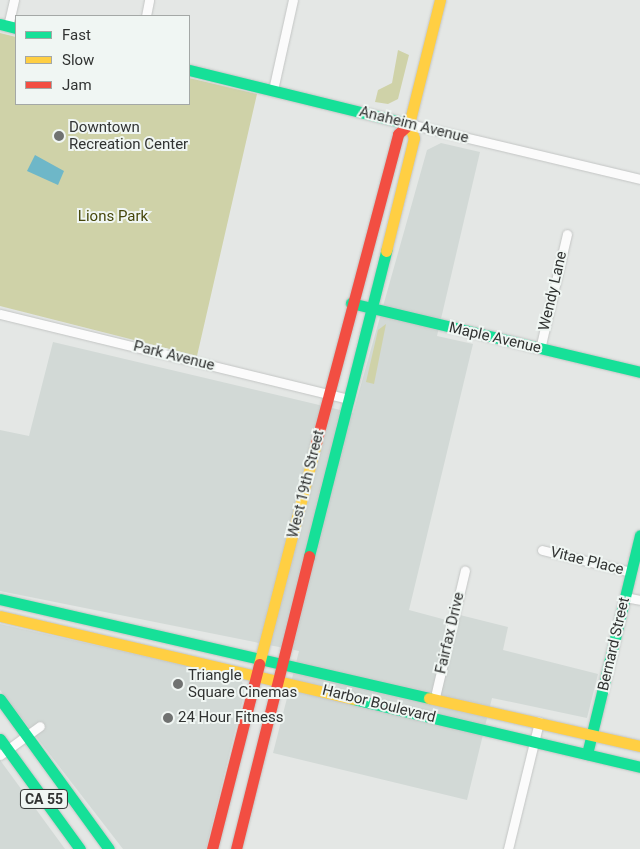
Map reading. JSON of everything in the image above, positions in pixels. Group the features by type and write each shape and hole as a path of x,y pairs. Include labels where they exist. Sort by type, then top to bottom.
{"main road":[{"name":"West 19th Street","path":"236,849 285,661 414,138 410,124 440,0"},
{"name":"Anaheim Avenue","path":"190,70 410,124"},
{"name":"West 19th Street","path":"212,849 255,674 351,303 398,134 410,124"},
{"name":"Maple Avenue","path":"351,303 640,372"},
{"name":"Bernard Street","path":"588,754 625,597 635,565 640,535"},
{"name":"Harbor Boulevard","path":"0,599 261,655 640,746"},
{"name":"Harbor Boulevard","path":"0,616 255,674 640,767"},
{"name":"CA 55","path":"0,699 109,849"},
{"name":"CA 55","path":"0,739 4,753 80,849"}],"street":[{"path":"8,26 14,0"},
{"path":"146,15 149,0"},
{"path":"272,90 293,0"},
{"name":"Anaheim Avenue","path":"410,124 640,179"},
{"name":"Wendy Lane","path":"540,348 567,234"},
{"name":"Park Avenue","path":"0,314 349,399"},
{"name":"Vitae Place","path":"542,550 635,565"},
{"name":"Fairfax Drive","path":"435,696 465,570"},
{"path":"625,597 640,600"},
{"path":"508,849 539,722"},
{"path":"4,753 40,726"}],"shaded area":[{"path":"441,143 480,152 437,336 473,344 409,610 450,621 452,613 508,627 503,650 598,674 587,718 492,698 467,800 273,753 299,651 0,591 0,430 29,436 53,342 353,413 427,150"},
{"path":"0,624 234,676 242,682 245,691 206,849 123,849 0,690"},
{"path":"0,760 65,849 0,849"}],"green space":[{"name":"Lions Park","path":"0,33 15,37 15,105 190,105 190,78 257,94 197,356 0,306"},
{"path":"398,50 409,55 398,99 388,104 375,102 378,90 392,83"},
{"path":"386,324 374,384 366,382 378,330"}],"water":[{"path":"35,155 64,171 58,185 27,171"}],"traffic: fast":[{"path":"0,24 15,28"},
{"path":"190,70 409,124"},
{"path":"309,556 386,251"},
{"path":"351,303 640,372"},
{"path":"587,754 640,535"},
{"path":"0,599 429,698"},
{"path":"0,699 109,849"},
{"path":"353,699 640,767"},
{"path":"0,739 80,849"}],"traffic: slow":[{"path":"386,251 414,138 409,124 440,0"},
{"path":"259,664 316,443"},
{"path":"0,616 353,699"},
{"path":"429,698 640,746"}],"traffic: jam":[{"path":"316,443 398,134 409,124"},
{"path":"236,849 309,556"},
{"path":"212,849 259,664"}],"place":[{"name":"Downtown Recreation Center","path":"59,136"},
{"name":"Triangle Square Cinemas","path":"178,684"},
{"name":"24 Hour Fitness","path":"168,718"}]}
